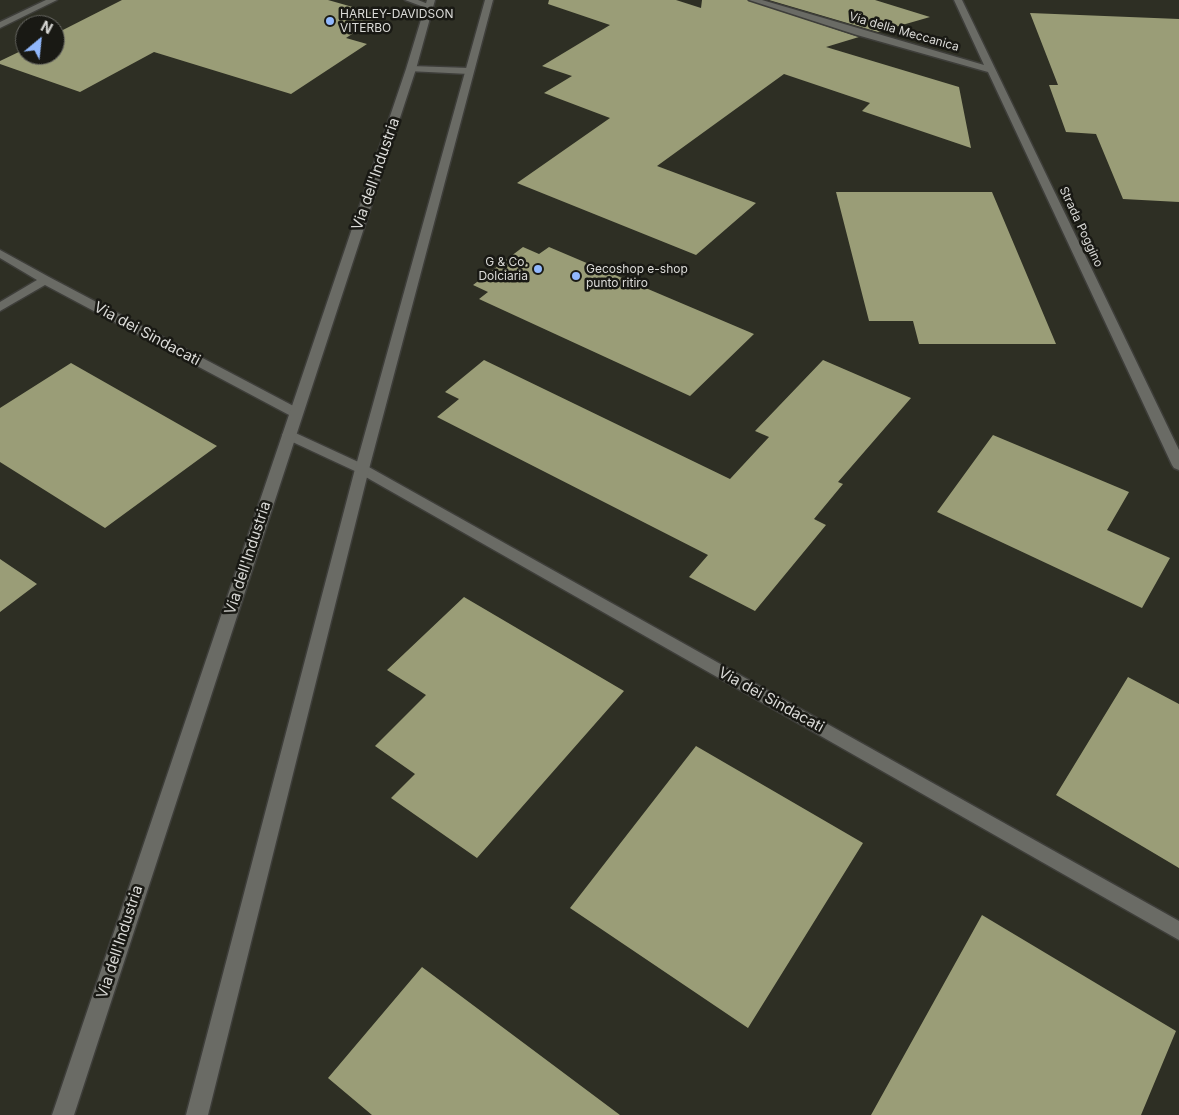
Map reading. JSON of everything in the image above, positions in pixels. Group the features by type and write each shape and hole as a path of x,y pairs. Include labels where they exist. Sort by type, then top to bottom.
{"street":[{"path":"0,25 53,0"},
{"path":"409,0 430,3"},
{"path":"197,1115 362,469 489,0"},
{"name":"Via della Meccanica","path":"753,0 990,70"},
{"name":"Strada Poggino","path":"958,0 1179,466"},
{"name":"Via dell'Industria","path":"63,1115 411,70 430,3"},
{"path":"411,70 469,71"},
{"name":"Via dei Sindacati","path":"0,253 45,280 296,413"},
{"path":"0,307 45,280"},
{"name":"Via dei Sindacati","path":"288,435 362,469 1179,931"}],"shaded area":[{"path":"0,0 1179,0 1179,1115 0,1115"}],"building":[{"path":"122,0 328,0 381,15 346,38 367,44 291,94 154,52 80,92 0,64 0,61 15,54 15,65 65,65 65,29"},
{"path":"549,0 676,0 701,8 702,0 747,0 859,37 826,47 959,87 971,148 862,111 870,103 784,74 657,166 756,203 696,255 517,183 610,118 544,93 572,76 542,66 610,25 548,4"},
{"path":"769,0 875,0 930,17 878,32"},
{"path":"1030,13 1179,19 1179,202 1123,199 1096,134 1066,132 1049,85 1058,85"},
{"path":"836,192 992,192 1056,344 919,344 913,321 869,321"},
{"path":"523,247 539,254 549,247 754,334 690,396 479,299 488,292 473,285"},
{"path":"484,360 730,479 769,437 755,431 823,360 911,398 838,482 843,484 814,519 826,525 755,611 689,577 708,555 437,417 459,399 445,392"},
{"path":"71,363 217,446 105,528 0,462 0,408"},
{"path":"993,435 1129,492 1107,530 1170,558 1142,608 937,512"},
{"path":"0,559 37,584 0,612"},
{"path":"464,597 624,691 477,858 391,798 415,774 375,746 426,695 387,670"},
{"path":"1128,677 1179,704 1179,868 1056,795"},
{"path":"696,746 863,843 748,1028 570,908"},
{"path":"982,915 1176,1031 1141,1115 871,1115"},
{"path":"422,967 620,1115 372,1115 328,1078"}],"place":[{"name":"HARLEY-DAVIDSON VITERBO","path":"330,21"},
{"name":"G & Co. Dolciaria","path":"538,269"},
{"name":"Gecoshop e-shop punto ritiro","path":"576,276"}]}
